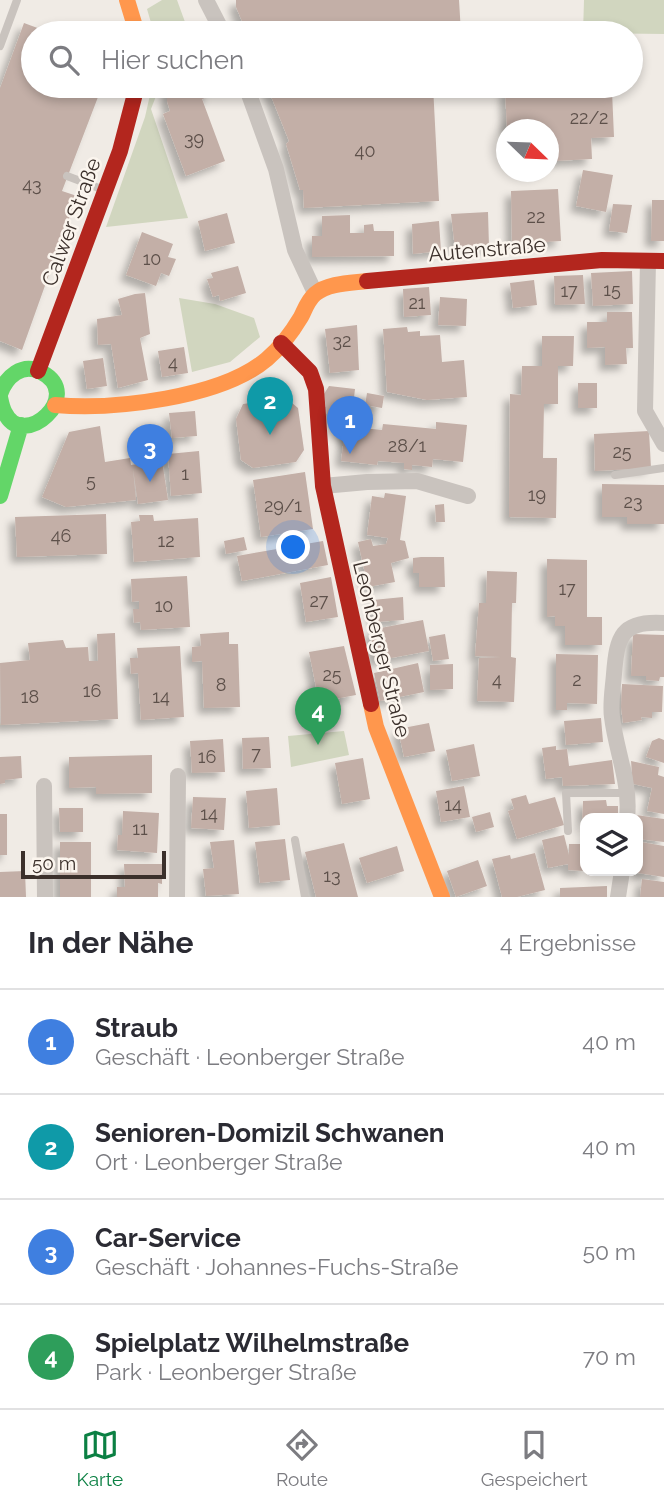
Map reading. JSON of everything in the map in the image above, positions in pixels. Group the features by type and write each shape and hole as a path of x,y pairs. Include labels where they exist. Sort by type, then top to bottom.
{"street":[{"path":"127,0 133,21"},
{"path":"206,0 217,21"},
{"name":"Calwer Straße","path":"38,371 120,151 134,98"},
{"path":"55,405 79,408 141,402 218,385 247,373 266,360 281,344 316,293 295,250 275,169 250,98"},
{"name":"Autenstraße","path":"316,293 360,281 602,260 656,261"},
{"path":"656,261 645,411 663,439"},
{"name":"Leonberger Straße","path":"281,344 310,372 316,389 323,486 376,727 442,897"},
{"path":"27,369 38,371 52,383 56,392 55,405 52,413 43,422 21,425 5,414 0,396 5,380 13,373 27,369"},
{"path":"0,496 21,425"},
{"path":"323,486 417,481 468,496"},
{"path":"627,813 628,793 611,715 616,644 627,631 640,624 664,623"},
{"path":"177,897 178,776"},
{"path":"44,786 45,897"},
{"path":"618,897 621,876"}],"lane":[{"path":"0,46 17,0"},
{"path":"67,176 105,191"},
{"path":"615,475 664,468"},
{"path":"568,831 566,793 628,793"},
{"path":"295,840 305,897"}],"green space":[{"path":"162,0 177,0 185,21 150,21 147,9"},
{"path":"584,0 664,0 664,34 643,34 643,21 583,21"},
{"path":"149,98 155,98 151,109 188,218 106,227"},
{"path":"179,298 215,304 254,318 260,337 230,362 192,372"},
{"path":"344,731 349,755 291,767 288,736"}],"building":[{"path":"236,0 459,0 460,21 242,21"},
{"path":"21,31 21,98 98,98 62,191 77,196 22,350 0,341 0,88"},
{"path":"167,98 205,98 202,99 225,161 186,176 163,114 170,111"},
{"path":"272,98 434,98 439,201 304,208 303,190 300,190 286,144 289,141"},
{"path":"505,98 612,98 614,137 591,138 592,159 559,161 559,119 506,119"},
{"path":"583,170 613,175 606,212 576,206"},
{"path":"558,189 561,241 512,244 511,191"},
{"path":"652,200 664,200 664,241 651,241"},
{"path":"613,204 632,205 627,233 609,231"},
{"path":"488,212 489,247 455,249 451,214"},
{"path":"227,213 235,243 205,251 198,221"},
{"path":"350,215 350,233 364,233 364,225 373,224 374,231 394,231 394,256 312,257 312,236 322,236 322,216"},
{"path":"439,221 441,251 413,254 412,224"},
{"path":"142,232 173,244 168,257 176,259 169,276 161,273 156,286 126,275"},
{"path":"238,266 246,293 220,301 219,295 213,297 207,279 213,278 211,273"},
{"path":"632,271 633,304 593,306 591,273"},
{"path":"583,275 585,304 555,305 554,276"},
{"path":"534,280 537,305 513,308 510,283"},
{"path":"429,287 431,315 404,317 403,289"},
{"path":"145,293 150,334 140,338 148,380 118,388 111,344 98,345 97,319 122,315 118,299"},
{"path":"440,297 467,299 466,326 438,325"},
{"path":"607,312 632,312 633,348 626,348 627,364 605,365 605,347 587,348 587,322 607,322"},
{"path":"357,325 359,370 330,373 325,329"},
{"path":"407,327 408,332 420,331 420,336 440,335 442,362 464,360 467,397 427,400 387,392 383,329"},
{"path":"542,336 574,336 573,366 558,366 558,404 544,404 543,458 557,458 556,518 509,517 510,394 521,395 522,366 542,366"},
{"path":"184,347 188,373 162,377 158,351"},
{"path":"103,358 107,386 87,389 83,361"},
{"path":"578,383 597,383 597,408 578,408"},
{"path":"329,386 355,389 352,415 364,416 362,428 382,430 383,424 436,429 436,422 467,425 463,462 433,459 432,467 412,465 412,470 404,469 404,463 378,461 377,465 341,461 347,415 327,414 324,394"},
{"path":"367,393 384,396 382,408 365,405"},
{"path":"286,398 298,408 304,450 296,462 253,468 241,460 236,419 243,404"},
{"path":"195,411 197,436 172,438 169,413"},
{"path":"100,426 105,462 130,458 131,465 162,460 168,500 138,504 133,469 136,500 66,507 42,497 69,432"},
{"path":"649,431 651,468 595,471 594,434"},
{"path":"199,451 202,493 171,496 168,454"},
{"path":"305,472 313,529 261,537 253,480"},
{"path":"602,484 664,485 664,524 627,524 627,517 602,517"},
{"path":"385,493 406,496 400,540 405,541 409,558 391,563 395,582 368,587 358,542 371,539 373,546 386,544 388,538 367,535 372,496 384,498"},
{"path":"444,504 445,522 436,522 435,505"},
{"path":"106,514 107,554 17,557 15,517"},
{"path":"139,515 153,515 154,521 198,518 200,557 134,562 131,522 140,521"},
{"path":"244,537 247,550 226,554 224,541"},
{"path":"323,541 328,565 242,581 237,556"},
{"path":"444,557 445,587 419,587 419,573 413,573 413,558"},
{"path":"547,559 587,560 587,617 602,617 602,645 565,645 565,626 555,626 555,616 547,617"},
{"path":"487,571 517,572 516,603 512,603 511,657 516,658 514,702 477,701 479,658 501,657 475,656 479,603 486,603"},
{"path":"187,576 190,627 141,630 140,622 134,623 133,609 139,609 139,601 132,602 131,579"},
{"path":"331,577 338,617 306,622 300,583"},
{"path":"403,597 404,620 375,622 373,600"},
{"path":"423,620 429,651 375,661 370,630"},
{"path":"229,632 229,644 238,644 240,707 204,708 202,661 192,662 192,647 201,646 200,634"},
{"path":"115,633 118,719 1,725 0,663 30,660 28,643 63,640 66,648 88,647 89,661 98,661 97,634"},
{"path":"445,634 449,659 433,661 429,637"},
{"path":"633,634 664,635 664,677 660,677 659,681 646,680 646,676 631,676"},
{"path":"180,646 184,717 141,720 138,673 131,674 130,658 138,658 137,648"},
{"path":"344,646 356,695 319,702 309,652"},
{"path":"556,654 598,655 597,704 567,703 567,710 556,710"},
{"path":"418,663 424,692 380,701 374,673"},
{"path":"453,664 453,689 430,690 430,665"},
{"path":"622,684 663,686 662,712 652,712 652,718 641,717 642,720 623,723"},
{"path":"601,718 603,742 566,745 564,721"},
{"path":"429,723 435,751 404,757 398,729"},
{"path":"269,737 271,768 243,769 242,738"},
{"path":"659,738 664,740 664,763 646,757 652,741"},
{"path":"223,739 225,772 192,773 190,741"},
{"path":"474,744 480,776 452,781 446,750"},
{"path":"556,746 556,750 567,749 569,766 612,760 615,784 563,786 562,777 546,779 542,748"},
{"path":"152,755 152,793 96,794 96,787 69,788 69,757"},
{"path":"21,756 22,778 5,780 5,783 0,784 0,757"},
{"path":"363,758 370,799 342,804 335,763"},
{"path":"631,761 659,767 658,775 664,777 664,814 647,811 652,788 633,784"},
{"path":"464,786 470,817 441,822 436,791"},
{"path":"277,788 280,825 249,828 246,791"},
{"path":"526,795 529,804 555,797 564,825 517,839 508,811 514,809 511,799"},
{"path":"193,797 226,798 224,830 191,828"},
{"path":"606,800 607,806 618,806 618,813 583,813 583,801"},
{"path":"59,808 83,808 83,832 60,832"},
{"path":"123,811 159,813 157,853 117,850 118,835 122,835"},
{"path":"490,812 494,827 476,832 472,817"},
{"path":"0,814 7,814 7,855 0,855"},
{"path":"643,816 664,819 664,842 643,840"},
{"path":"564,835 569,855 569,844 580,844 580,871 568,870 568,864 548,868 542,840"},
{"path":"285,839 290,880 260,883 255,842"},
{"path":"234,840 239,894 206,896 203,869 214,868 210,842"},
{"path":"60,842 91,842 91,897 60,897"},
{"path":"643,842 664,846 664,877 643,874"},
{"path":"344,843 358,897 316,897 305,852"},
{"path":"397,846 404,871 367,883 359,858"},
{"path":"535,853 545,890 517,897 502,897 492,859 510,855 511,859"},
{"path":"478,860 487,886 456,897 447,871"},
{"path":"124,864 162,864 162,884 158,883 158,897 117,897 117,887 125,887"},
{"path":"25,871 26,897 0,897 0,872"},
{"path":"642,879 664,882 664,897 640,897"},
{"path":"607,886 607,897 560,897 560,888"}],"traffic: fast":[{"path":"0,394 11,377 27,369 41,372 53,382 57,393 54,405 47,415 36,423 25,426 14,423 4,411 0,397"},
{"path":"0,496 21,425"}],"traffic: slow":[{"path":"127,0 133,21"},
{"path":"55,405 136,403 195,392 223,383 247,372 272,355 320,290 367,281"},
{"path":"371,704 376,727 442,897"}],"traffic: jam":[{"path":"38,371 120,151 134,98"},
{"path":"367,281 602,260 664,261"},
{"path":"281,343 310,372 316,389 323,486 371,704"}],"place":[{"name":"Senioren-Domizil Schwanen","path":"270,435"},
{"name":"Straub","path":"350,454"},
{"name":"Car-Service","path":"150,482"},
{"name":"Spielplatz Wilhelmstraße","path":"318,745"}]}
